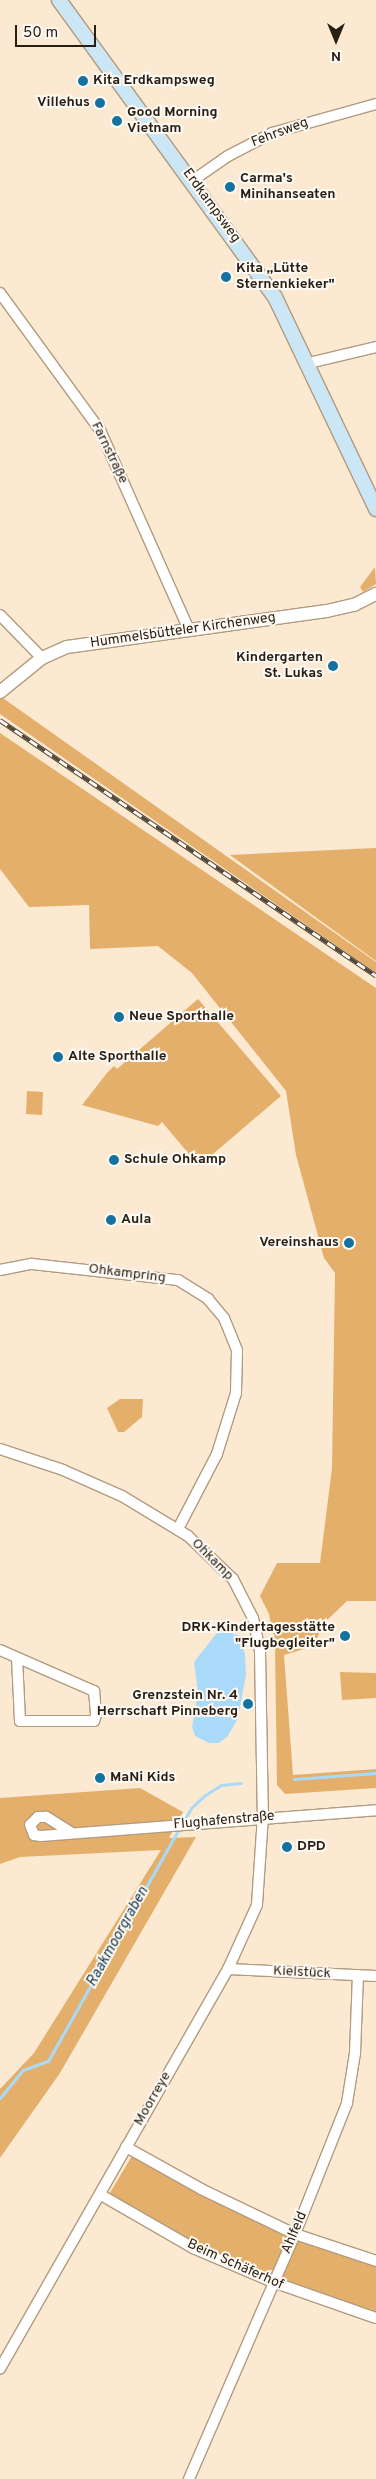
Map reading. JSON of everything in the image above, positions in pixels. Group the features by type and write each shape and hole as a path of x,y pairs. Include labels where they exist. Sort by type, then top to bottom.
{"main road":[{"name":"Erdkampsweg","path":"59,0 275,297 309,363 376,509"}],"street":[{"name":"Fehrsweg","path":"192,181 228,156 272,133 376,104"},
{"name":"Farnstraße","path":"0,293 100,430 189,630"},
{"path":"309,363 376,347"},
{"name":"Hummelsbütteler Kirchenweg","path":"0,692 42,658 67,647 339,609 376,594"},
{"path":"0,615 42,658"},
{"name":"Ohkampring","path":"0,1270 32,1264 178,1280 208,1299 224,1318 237,1351 236,1393 217,1454 178,1529"},
{"name":"Ohkamp","path":"0,1449 94,1483 178,1529 222,1566 245,1598 253,1618 260,1651 263,1816"},
{"path":"0,1650 94,1692 96,1715 94,1721 20,1721 17,1658"},
{"name":"Flughafenstraße","path":"72,1833 263,1816 376,1810"},
{"name":"Moorreye","path":"0,2368 101,2196 126,2148 228,1969 257,1905 263,1816"},
{"name":"Kielstück","path":"228,1969 376,1976"},
{"name":"Ahlfeld","path":"189,2479 295,2234 347,2103 355,2053 358,1976"},
{"path":"126,2148 201,2189 295,2234 376,2261"},
{"name":"Beim Schäferhof","path":"101,2196 195,2249 273,2282 376,2318"}],"shaded area":[{"path":"375,567 376,584 363,592 360,587"},
{"path":"0,696 376,962 376,973 0,714"},
{"path":"0,733 376,988 376,1601 347,1601 323,1624 314,1646 284,1655 293,1775 376,1769 376,1788 285,1794 277,1785 275,1644 269,1614 260,1596 277,1563 320,1563 332,1468 335,1273 324,1258 296,1155 286,1091 192,973 158,946 90,949 89,905 29,907 0,869"},
{"path":"376,848 376,961 230,855 353,849"},
{"path":"198,999 281,1096 199,1166 162,1122 158,1126 82,1105 114,1066 117,1069"},
{"path":"27,1091 43,1092 42,1115 26,1114"},
{"path":"120,1399 143,1399 142,1417 124,1432 118,1432 107,1408"},
{"path":"340,1672 376,1673 376,1698 342,1700"},
{"path":"140,1788 183,1812 169,1838 196,1837 60,2073 0,2158 0,2089 34,2053 161,1850 20,1857 0,1864 0,1798"},
{"path":"132,2156 181,2184 376,2265 376,2313 259,2273 188,2241 108,2196"}],"water":[{"path":"220,1629 239,1636 245,1654 246,1675 238,1718 228,1736 219,1743 209,1743 195,1736 192,1727 198,1693 194,1662"}],"waterway":[{"name":"Raakmoorgraben","path":"294,1779 376,1773"},
{"name":"Raakmoorgraben","path":"183,1822 191,1808 205,1795 221,1785 241,1783"},
{"name":"Raakmoorgraben","path":"0,2098 23,2070 48,2061 180,1827"}],"railway":[{"path":"0,720 376,976"}],"place":[{"name":"Kita Erdkampsweg","path":"83,81"},
{"name":"Villehus","path":"100,103"},
{"name":"Good Morning Vietnam","path":"117,121"},
{"name":"Carma's Minihanseaten","path":"230,187"},
{"name":"Kita „Lütte Sternenkieker\"","path":"226,277"},
{"name":"Kindergarten St. Lukas","path":"333,666"},
{"name":"Neue Sporthalle","path":"119,1017"},
{"name":"Alte Sporthalle","path":"58,1057"},
{"name":"Schule Ohkamp","path":"114,1160"},
{"name":"Aula","path":"111,1220"},
{"name":"Vereinshaus","path":"349,1243"},
{"name":"DRK-Kindertagesstätte \"Flugbegleiter\"","path":"345,1636"},
{"name":"Grenzstein Nr. 4 Herrschaft Pinneberg","path":"248,1704"},
{"name":"MaNi Kids","path":"100,1778"},
{"name":"DPD","path":"287,1847"}]}
